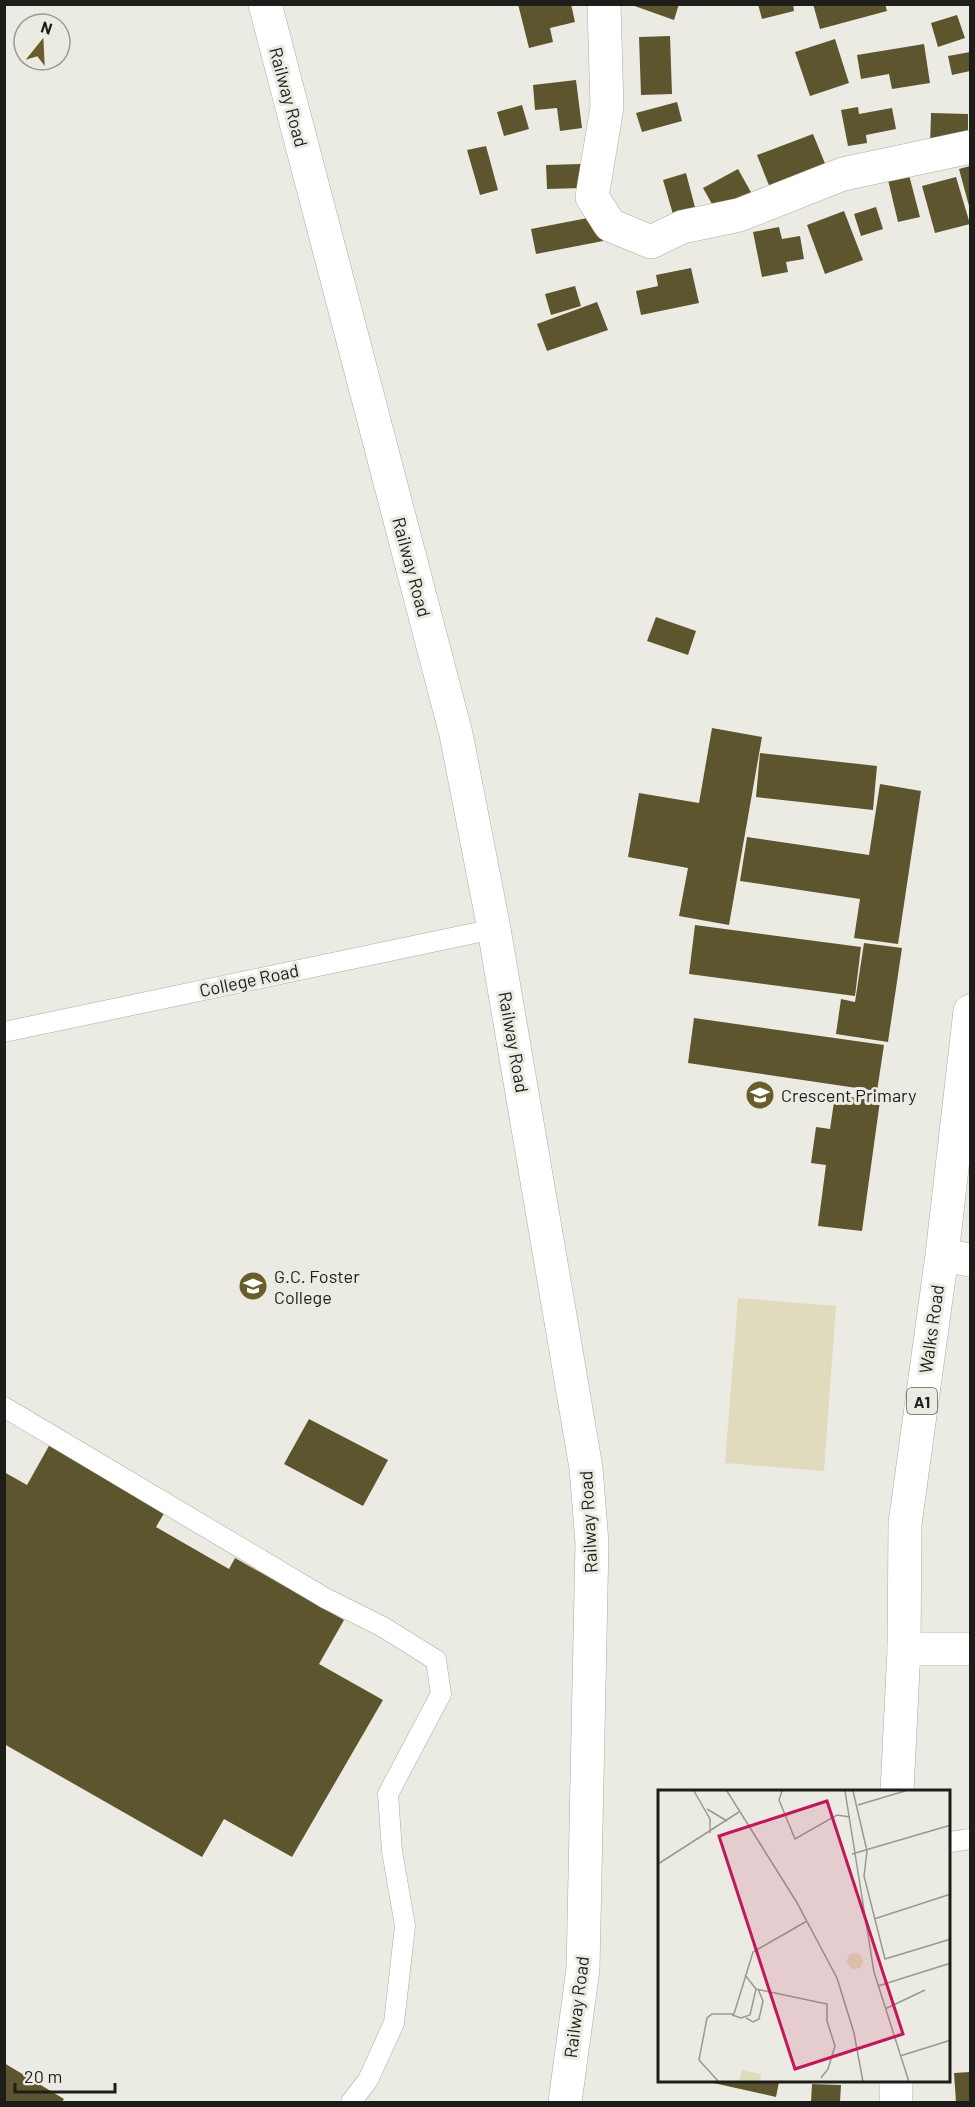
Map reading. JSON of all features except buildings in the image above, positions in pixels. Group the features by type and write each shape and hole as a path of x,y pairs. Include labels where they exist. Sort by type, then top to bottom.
{"street":[{"name":"Railway Road","path":"265,4 456,734 494,929 586,1468 592,1543 583,1969 565,2103"},
{"path":"604,4 607,107 592,197 610,225 651,242 681,226 740,215 843,174 970,147"},
{"name":"Walks Road","path":"897,1790 904,1649 905,1524 956,1257 970,1011"},
{"path":"904,1649 970,1649"},
{"path":"896,2083 896,2103"}],"lane":[{"name":"College Road","path":"4,1032 494,929"},
{"path":"4,1407 325,1598 403,1638 436,1660 441,1694 388,1794 392,1851 405,1926 394,2023 368,2080 351,2103"},
{"path":"951,1842 970,1839"}],"shaded area":[{"path":"738,1298 836,1306 824,1471 725,1463"}],"place":[{"name":"Crescent Primary","path":"760,1095"},
{"name":"G.C. Foster College","path":"253,1286"}]}
